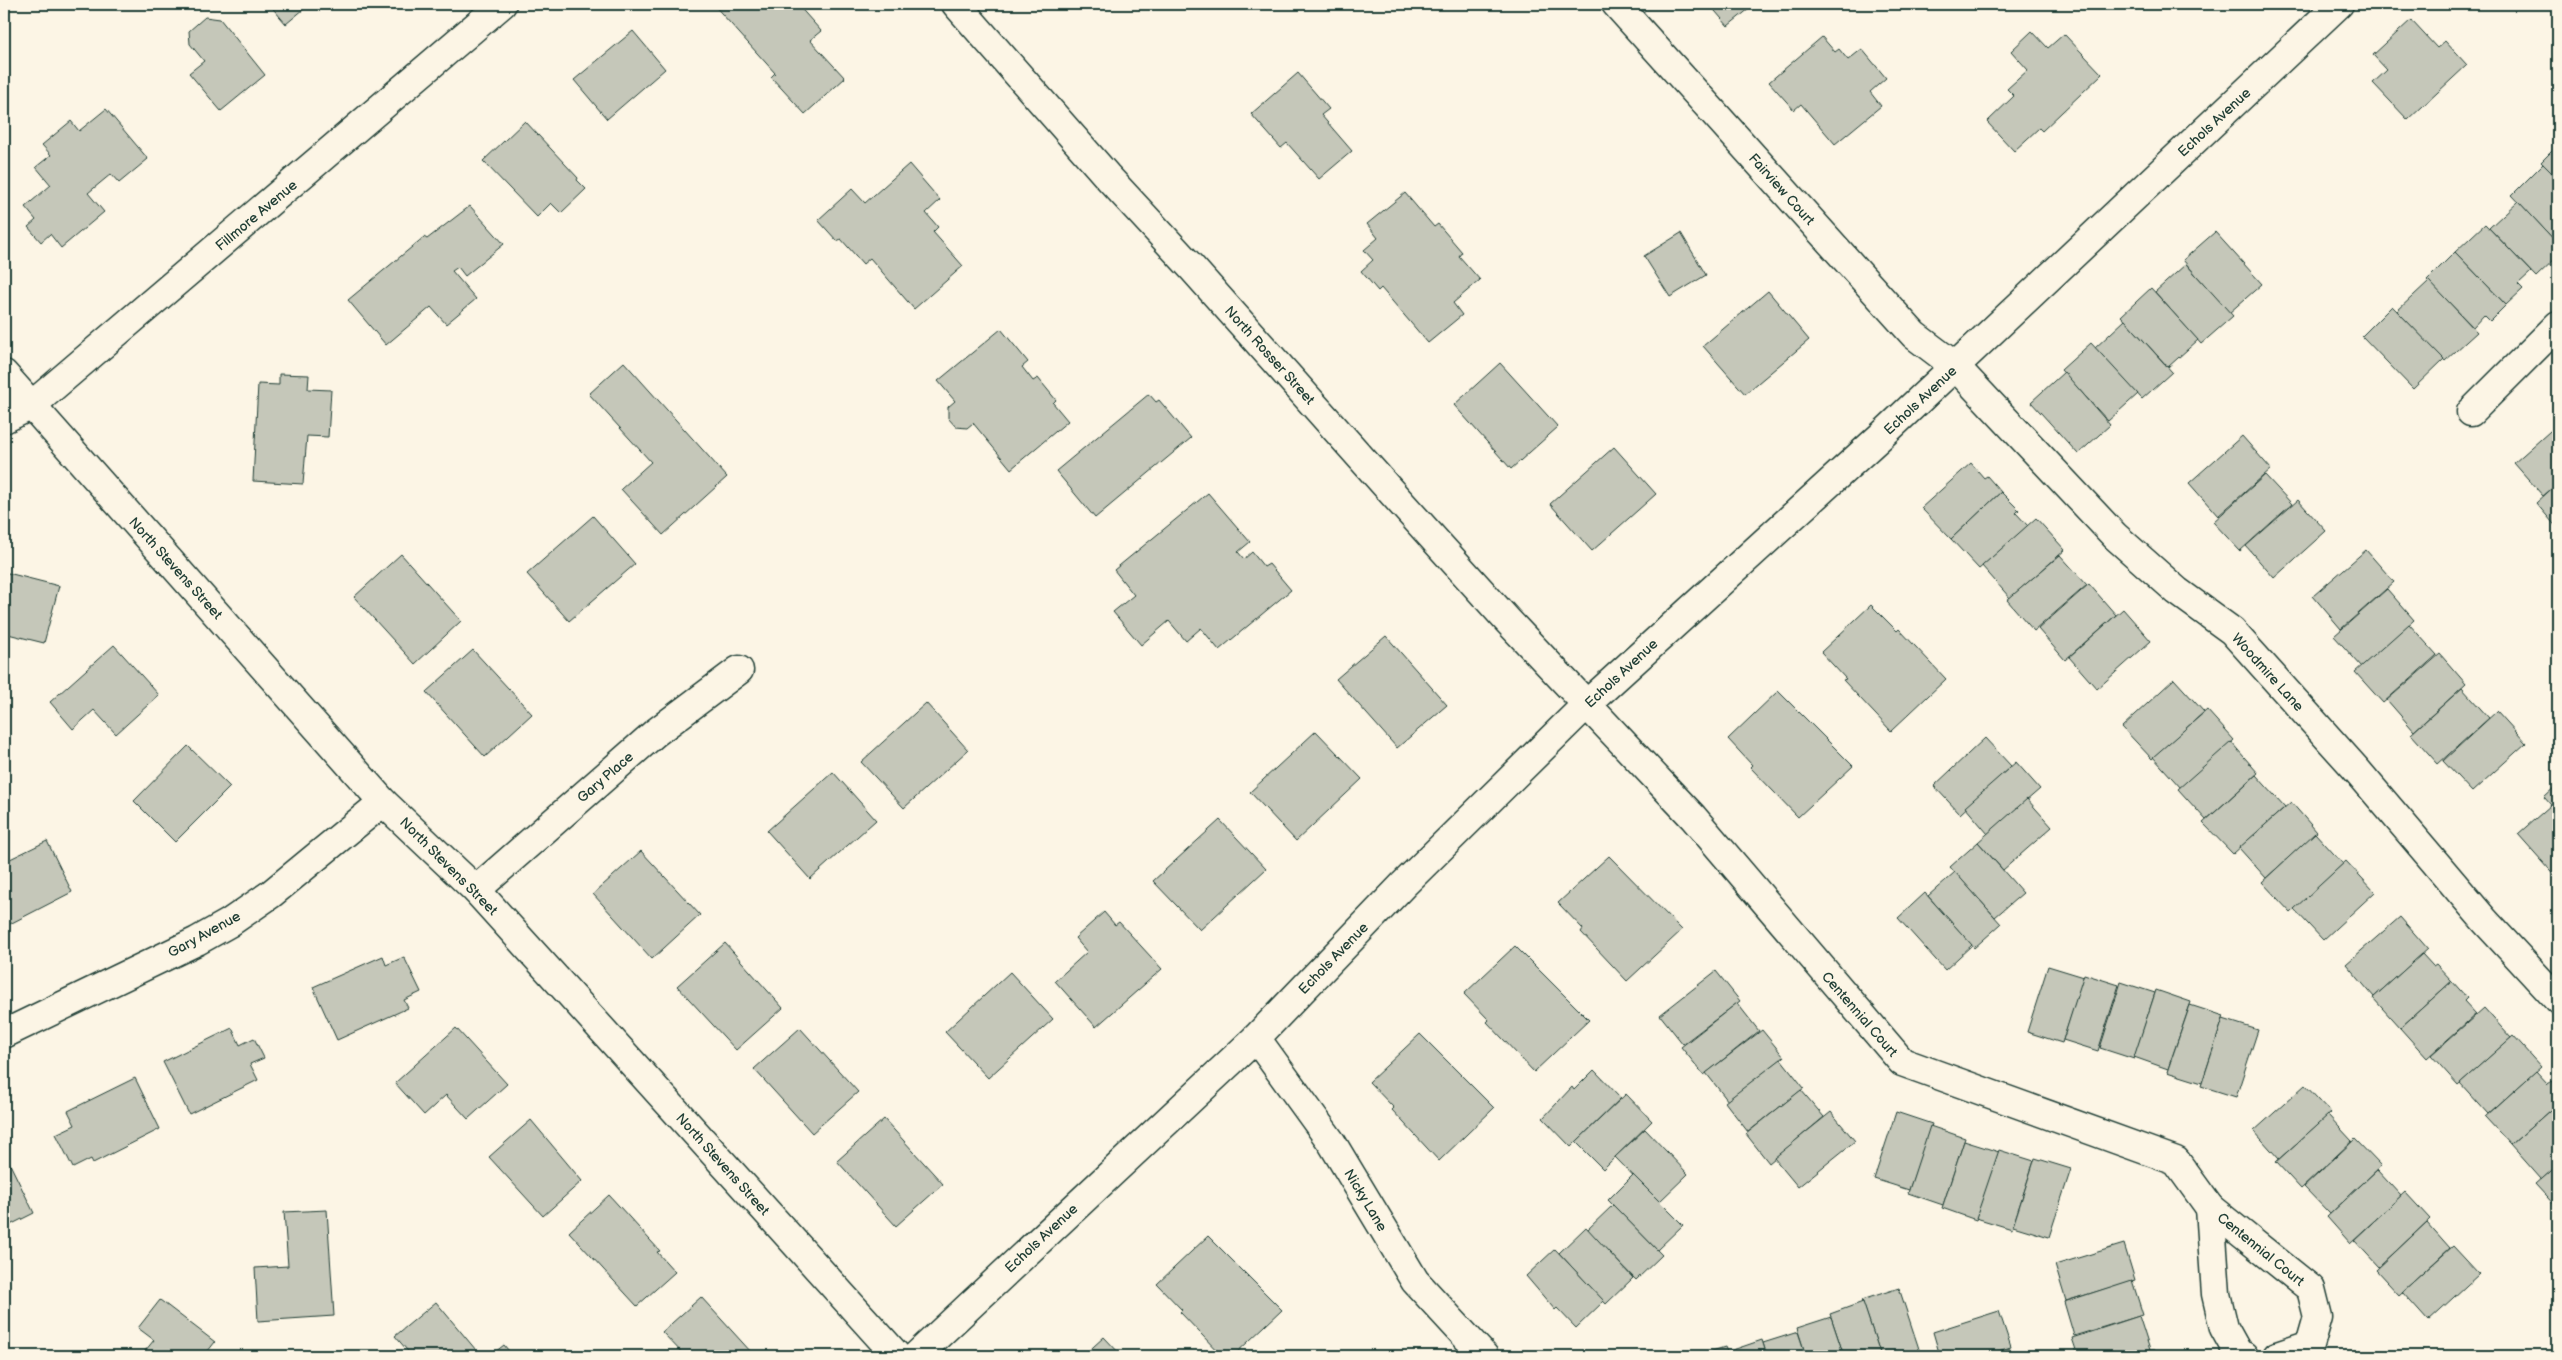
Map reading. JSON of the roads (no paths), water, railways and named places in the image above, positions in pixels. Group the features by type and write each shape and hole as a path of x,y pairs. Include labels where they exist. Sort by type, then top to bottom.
{"street":[{"name":"Fillmore Avenue","path":"4,420 32,405 502,4"},
{"name":"North Rosser Street","path":"956,4 1045,107 1193,269 1507,620 1588,703"},
{"name":"Fairview Court","path":"1616,4 1914,335 1955,366"},
{"name":"Echols Avenue","path":"916,1356 1256,1038 1404,884 1588,703 1955,366 2339,4"},
{"path":"2471,412 2556,331"},
{"name":"Woodmire Lane","path":"1955,366 2115,536 2177,591 2232,631 2355,768 2485,921 2558,1000"},
{"name":"North Stevens Street","path":"4,374 383,802 476,890 897,1356"},
{"name":"Gary Place","path":"476,890 655,733 739,670"},
{"name":"Centennial Court","path":"1588,703 1693,817 1902,1062 2176,1161 2210,1208 2311,1289 2318,1317 2310,1345 2277,1356"},
{"name":"Gary Avenue","path":"4,1034 197,941 229,923 271,894 383,802"},
{"name":"Nicky Lane","path":"1256,1038 1332,1143 1415,1281 1484,1356"},
{"name":"Centennial Court","path":"2210,1208 2216,1294 2224,1328 2239,1355 2244,1356"}]}
